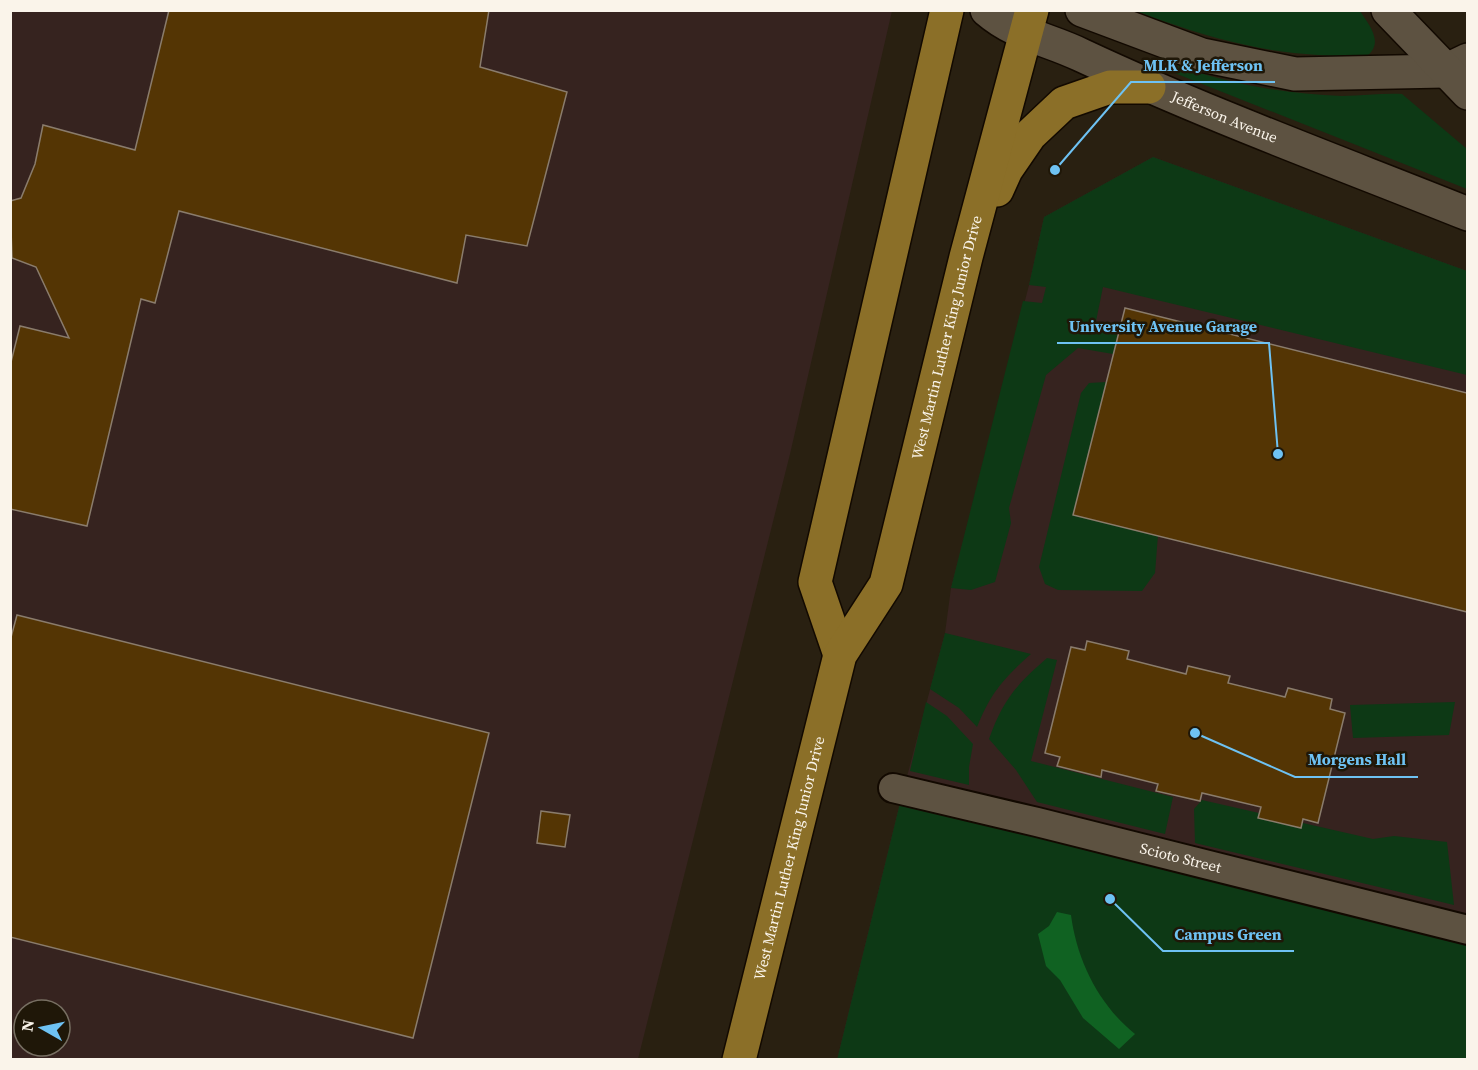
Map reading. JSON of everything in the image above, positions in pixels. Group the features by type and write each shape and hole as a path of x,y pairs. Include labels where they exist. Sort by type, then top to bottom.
{"main road":[{"path":"840,655 815,582 947,10"},
{"name":"West Martin Luther King Junior Drive","path":"739,1059 840,655 886,584 966,257 1029,23"},
{"path":"966,257 1006,170 1030,135 1047,118 1064,103 1110,87 1149,87"}],"street":[{"name":"Jefferson Avenue","path":"987,10 1029,23 1065,48 1149,87 1467,214"},
{"path":"1082,10 1202,56 1295,74 1460,75"},
{"path":"1388,10 1460,75"},
{"name":"Scioto Street","path":"893,788 1467,930"}],"shaded area":[{"path":"10,11 892,11 790,454 638,1059 11,1059"},
{"path":"1153,157 1467,271 1467,1059 837,1060 900,803 945,633 951,588 1029,285 1044,217"}],"green space":[{"path":"1135,11 1360,11 1374,34 1375,40 1372,52 1366,57 1276,51 1218,38"},
{"path":"1175,65 1237,83 1299,93 1342,96 1402,94 1467,149 1467,189 1172,72"},
{"path":"1153,157 1467,271 1467,375 1103,287 1095,326 1118,335 1113,354 1078,348 1046,375 1009,508 1011,523 995,582 971,590 951,588 1023,301 1042,303 1046,287 1029,285 1044,217"},
{"path":"1106,382 1073,515 1158,535 1155,573 1142,591 1058,590 1045,584 1039,567 1081,393 1089,383"},
{"path":"945,633 1031,654 999,686 977,727 959,708 930,689"},
{"path":"1047,658 1057,660 1031,761 1173,797 1165,834 1037,802 1016,770 989,739 1005,703"},
{"path":"926,702 947,716 973,744 969,785 910,771"},
{"path":"1455,702 1449,735 1353,738 1350,705"},
{"path":"1202,800 1373,839 1394,836 1447,842 1454,905 1195,843 1194,809"},
{"path":"900,803 1467,930 1467,1059 837,1060"},
{"path":"1057,912 1071,915 1078,949 1092,981 1111,1010 1135,1034 1119,1049 1083,1018 1060,980 1046,966 1038,934 1049,926"}],"building":[{"path":"169,10 489,10 480,67 567,92 527,246 466,235 457,283 179,211 155,303 141,299 87,526 10,509 10,366 20,326 69,338 36,267 12,258 10,201 21,198 35,164 43,125 135,150"},
{"path":"1125,308 1467,393 1467,612 1073,515"},
{"path":"17,615 489,733 413,1038 10,937 10,641"},
{"path":"1087,641 1129,651 1127,659 1186,674 1188,666 1230,676 1228,683 1285,697 1288,688 1332,699 1330,709 1345,713 1318,823 1303,819 1301,828 1258,818 1261,807 1202,793 1200,801 1156,791 1158,784 1102,770 1101,777 1057,766 1060,757 1045,753 1071,647 1085,650"},
{"path":"541,811 570,815 565,847 537,843"}],"place":[{"name":"MLK & Jefferson","path":"1055,170"},
{"name":"University Avenue Garage","path":"1278,454"},
{"name":"Morgens Hall","path":"1195,733"},
{"name":"Campus Green","path":"1110,899"}]}
